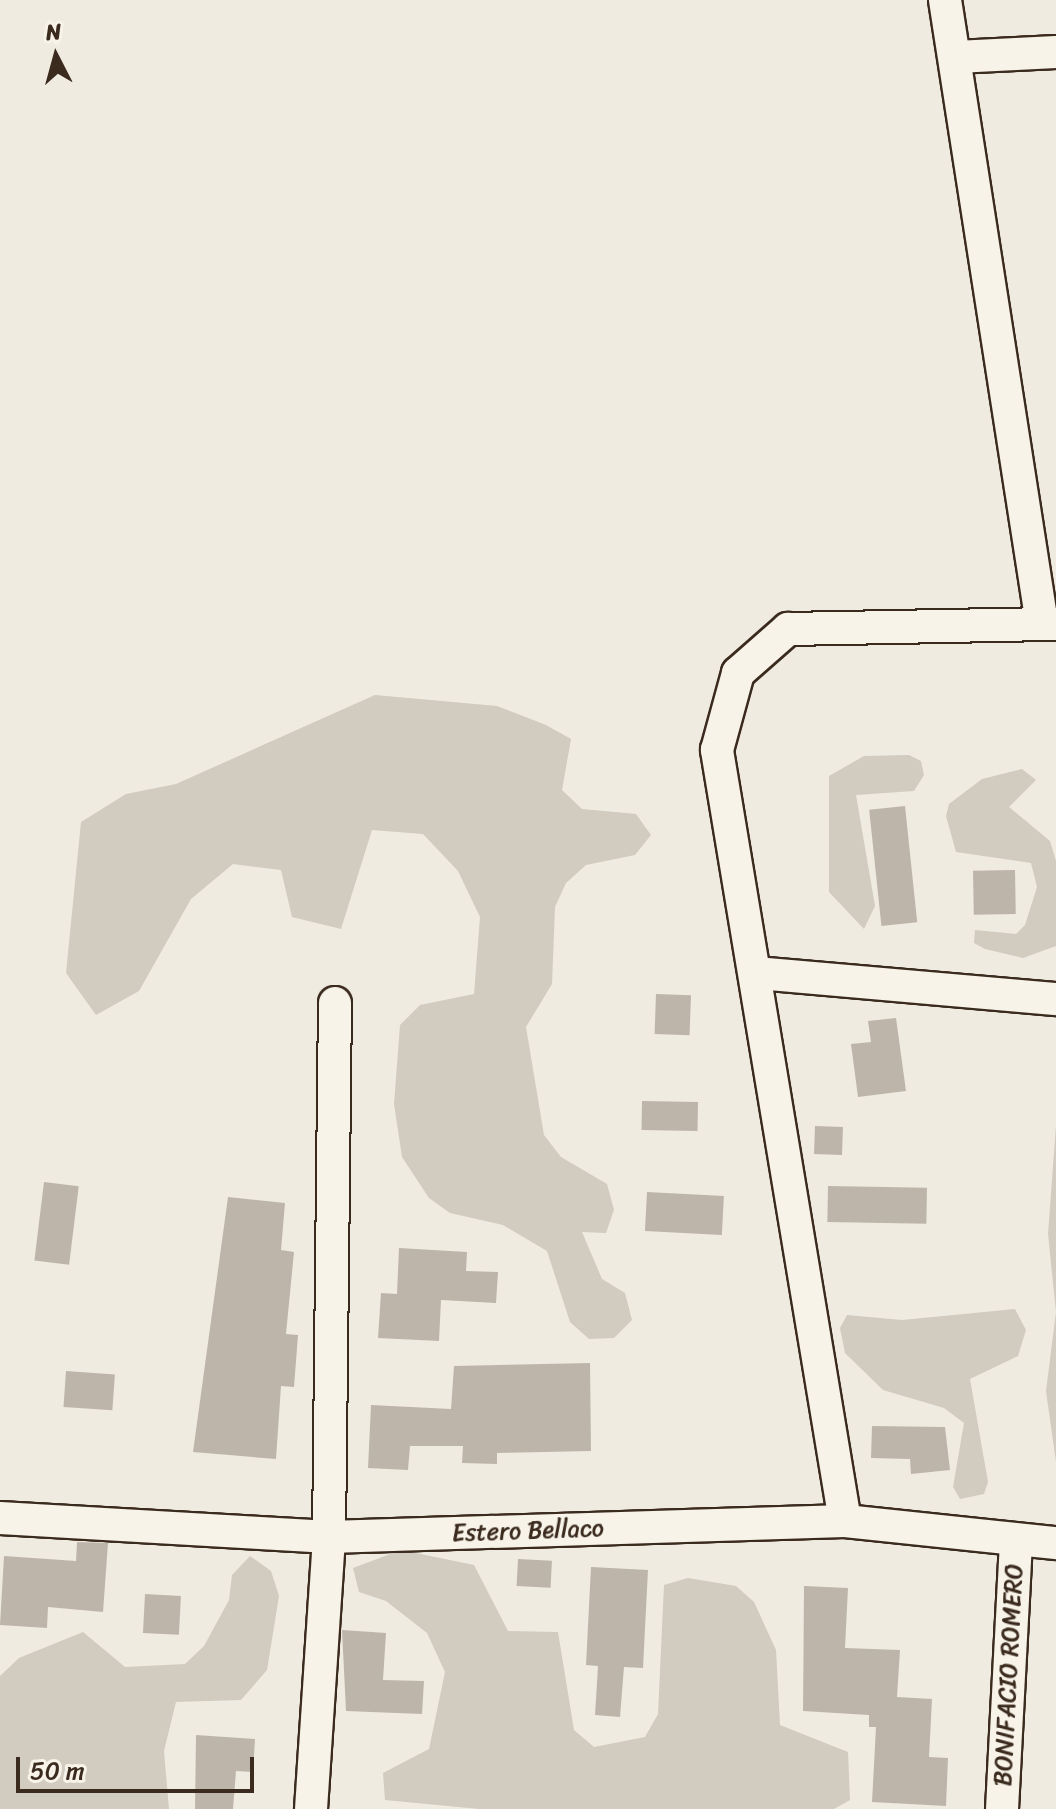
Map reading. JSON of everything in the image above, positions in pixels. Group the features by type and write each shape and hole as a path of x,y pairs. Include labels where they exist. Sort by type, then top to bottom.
{"street":[{"path":"845,1521 757,973 717,750 738,673 788,629 1049,624 945,0"},
{"path":"956,57 1056,52"},
{"path":"757,973 1056,999"},
{"path":"311,1809 329,1537 335,1003"},
{"name":"Estero Bellaco","path":"0,1518 329,1537 845,1521 1056,1543"},
{"name":"BONIFACIO ROMERO","path":"1002,1809 1016,1541"}],"shaded area":[{"path":"375,695 497,706 546,725 571,739 562,790 582,809 636,814 651,835 635,855 586,865 566,883 555,907 552,984 526,1027 544,1135 561,1157 607,1184 614,1210 606,1233 582,1232 602,1279 625,1293 632,1320 614,1338 589,1339 570,1322 547,1251 503,1225 450,1213 429,1198 402,1157 394,1104 400,1025 420,1005 474,994 480,917 458,871 423,834 372,830 341,929 292,917 281,870 233,864 191,899 139,991 96,1015 66,973 81,822 126,794 176,784"},
{"path":"909,755 921,761 924,775 914,791 856,795 875,906 864,929 829,892 829,776 864,756"},
{"path":"1022,769 1036,780 1009,807 1050,841 1056,861 1056,946 1023,958 985,949 974,943 975,930 1016,934 1025,925 1037,887 1031,863 956,852 946,816 949,804 982,779"},
{"path":"1056,1125 1056,1312 1048,1234"},
{"path":"1015,1309 1026,1330 1018,1356 970,1379 988,1482 984,1494 960,1499 953,1487 964,1423 944,1408 883,1390 845,1353 840,1328 847,1315 902,1320"},
{"path":"1056,1312 1056,1462 1046,1391"},
{"path":"401,1550 474,1565 508,1631 558,1632 574,1730 594,1747 645,1737 658,1714 664,1585 688,1578 736,1586 754,1602 776,1650 780,1725 848,1752 850,1800 834,1809 479,1809 385,1800 383,1773 429,1749 445,1672 427,1633 386,1601 359,1592 353,1568"},
{"path":"250,1556 271,1571 279,1596 267,1670 241,1700 176,1702 164,1751 169,1809 0,1809 0,1676 19,1658 83,1632 125,1667 185,1664 204,1646 229,1600 232,1575"}],"building":[{"path":"905,806 917,922 881,926 869,810"},
{"path":"1015,870 1016,914 974,915 973,871"},
{"path":"656,994 691,995 690,1035 655,1034"},
{"path":"896,1018 906,1091 858,1097 851,1044 871,1042 868,1021"},
{"path":"642,1101 698,1102 697,1131 641,1130"},
{"path":"815,1126 843,1127 842,1155 814,1154"},
{"path":"44,1182 79,1186 69,1265 34,1260"},
{"path":"828,1186 927,1188 926,1224 827,1222"},
{"path":"647,1192 724,1196 722,1235 645,1231"},
{"path":"228,1197 285,1203 281,1250 294,1252 286,1334 298,1335 294,1387 281,1386 276,1459 193,1452"},
{"path":"399,1248 467,1252 466,1271 498,1272 496,1303 441,1300 439,1341 378,1338 381,1293 397,1294"},
{"path":"590,1363 591,1451 497,1453 497,1464 462,1463 463,1446 410,1446 408,1470 368,1468 371,1405 451,1409 454,1366"},
{"path":"66,1371 115,1374 112,1410 63,1407"},
{"path":"872,1426 945,1427 950,1470 911,1474 910,1459 871,1458"},
{"path":"77,1542 108,1543 103,1612 48,1607 47,1628 0,1625 4,1556 76,1561"},
{"path":"518,1559 552,1561 551,1588 517,1586"},
{"path":"591,1567 648,1570 643,1668 624,1667 620,1717 595,1715 598,1666 586,1665"},
{"path":"804,1586 848,1588 845,1648 900,1650 897,1697 932,1699 929,1757 948,1758 946,1806 872,1802 876,1727 869,1727 869,1715 803,1711"},
{"path":"145,1594 181,1596 179,1635 143,1633"},
{"path":"342,1630 386,1633 383,1680 424,1681 422,1714 346,1711"},
{"path":"196,1735 255,1739 253,1772 236,1771 233,1809 195,1809"}]}
